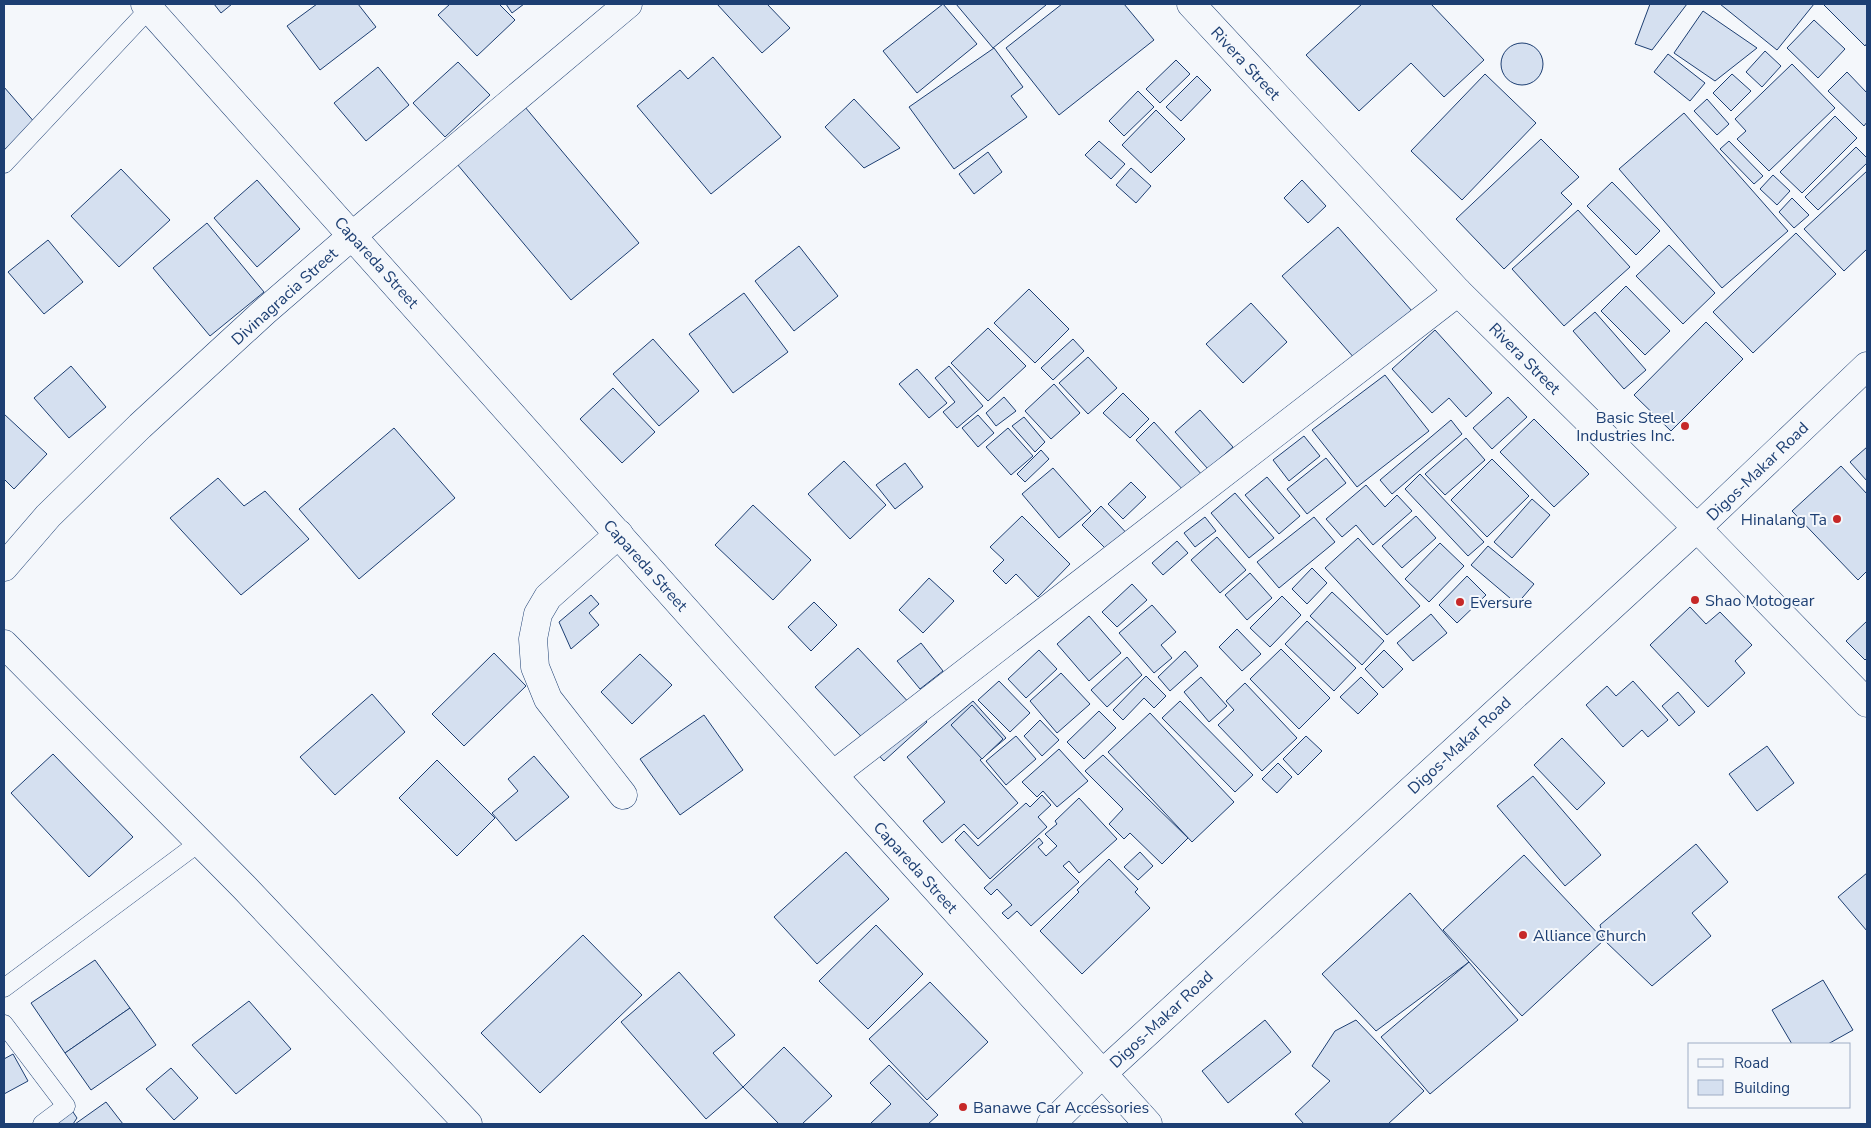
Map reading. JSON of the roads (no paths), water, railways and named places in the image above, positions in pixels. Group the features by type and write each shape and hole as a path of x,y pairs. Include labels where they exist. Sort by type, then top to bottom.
{"street":[{"name":"Divinagracia Street","path":"4,567 48,516 140,426 264,312 628,4"},
{"name":"Rivera Street","path":"1191,4 1458,292 1697,528 1867,703"},
{"name":"Capareda Street","path":"147,6 833,775 1148,1124"},
{"path":"833,775 1458,292"},
{"name":"Digos-Makar Road","path":"1051,1124 1103,1073 1697,528 1867,366"},
{"path":"618,534 548,597 538,614 533,639 535,667 548,699 623,795"},
{"path":"4,644 200,842 468,1124"}],"lane":[{"path":"4,164 147,6"},
{"path":"4,988 200,842"},
{"path":"4,1024 66,1106 42,1124"}],"place":[{"name":"Basic Steel Industries Inc.","path":"1685,426"},
{"name":"Hinalang Ta","path":"1837,519"},
{"name":"Shao Motogear","path":"1695,600"},
{"name":"Eversure","path":"1460,602"},
{"name":"Alliance Church","path":"1523,935"},
{"name":"Banawe Car Accessories","path":"963,1107"}]}
